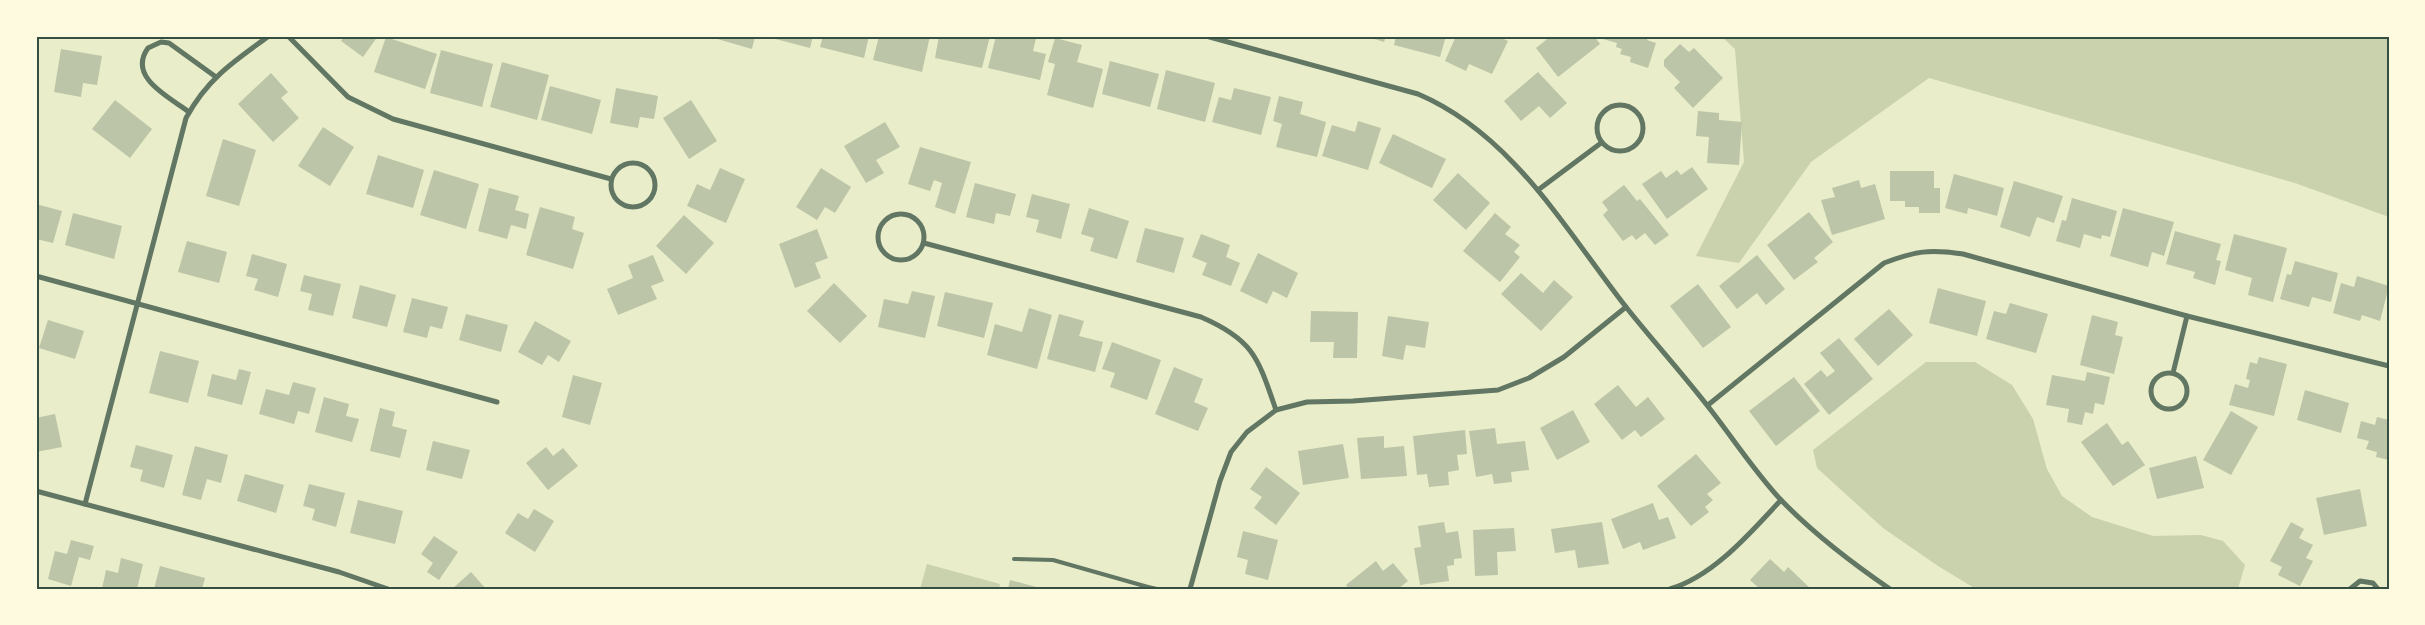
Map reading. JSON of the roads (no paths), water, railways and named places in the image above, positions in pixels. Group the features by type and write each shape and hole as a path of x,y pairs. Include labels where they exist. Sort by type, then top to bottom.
{"street":[{"path":"85,504 137,302 189,112 197,97 216,76 269,36"},
{"path":"288,36 348,97 393,119 612,179"},
{"path":"1206,36 1399,88 1441,104 1491,140 1538,190 1626,307 1708,405 1781,500 1845,557 1890,589"},
{"path":"189,112 144,76 141,61 148,48 162,42 169,43 216,76"},
{"path":"1626,105 1639,114 1644,130 1638,145 1631,150 1615,152 1601,143 1598,135 1598,119 1609,107 1626,105"},
{"path":"1538,190 1601,143"},
{"path":"635,163 648,169 652,176 654,190 645,203 638,206 623,204 613,194 612,179 620,167 635,163"},
{"path":"896,215 911,216 922,227 924,243 915,256 908,259 892,258 881,247 879,231 888,218 896,215"},
{"path":"924,243 1201,316 1225,327 1245,342 1259,362 1276,410"},
{"path":"1708,405 1884,263 1912,253 1937,250 1963,254 2187,316 2389,366"},
{"path":"36,276 137,302 497,402"},
{"path":"1190,589 1220,481 1231,452 1247,432 1276,410 1308,402 1353,401 1498,390 1529,378 1564,357 1626,307"},
{"path":"2173,373 2187,316"},
{"path":"2173,373 2185,382 2187,396 2178,407 2165,410 2153,401 2151,387 2159,376 2173,373"},
{"path":"36,491 339,572 388,589"},
{"path":"1670,589 1709,569 1734,549 1781,500"},
{"path":"2350,589 2360,581 2367,581 2378,589"}],"lane":[{"path":"1014,560 1054,560 1157,589"},
{"path":"1139,589 1148,587"}]}
